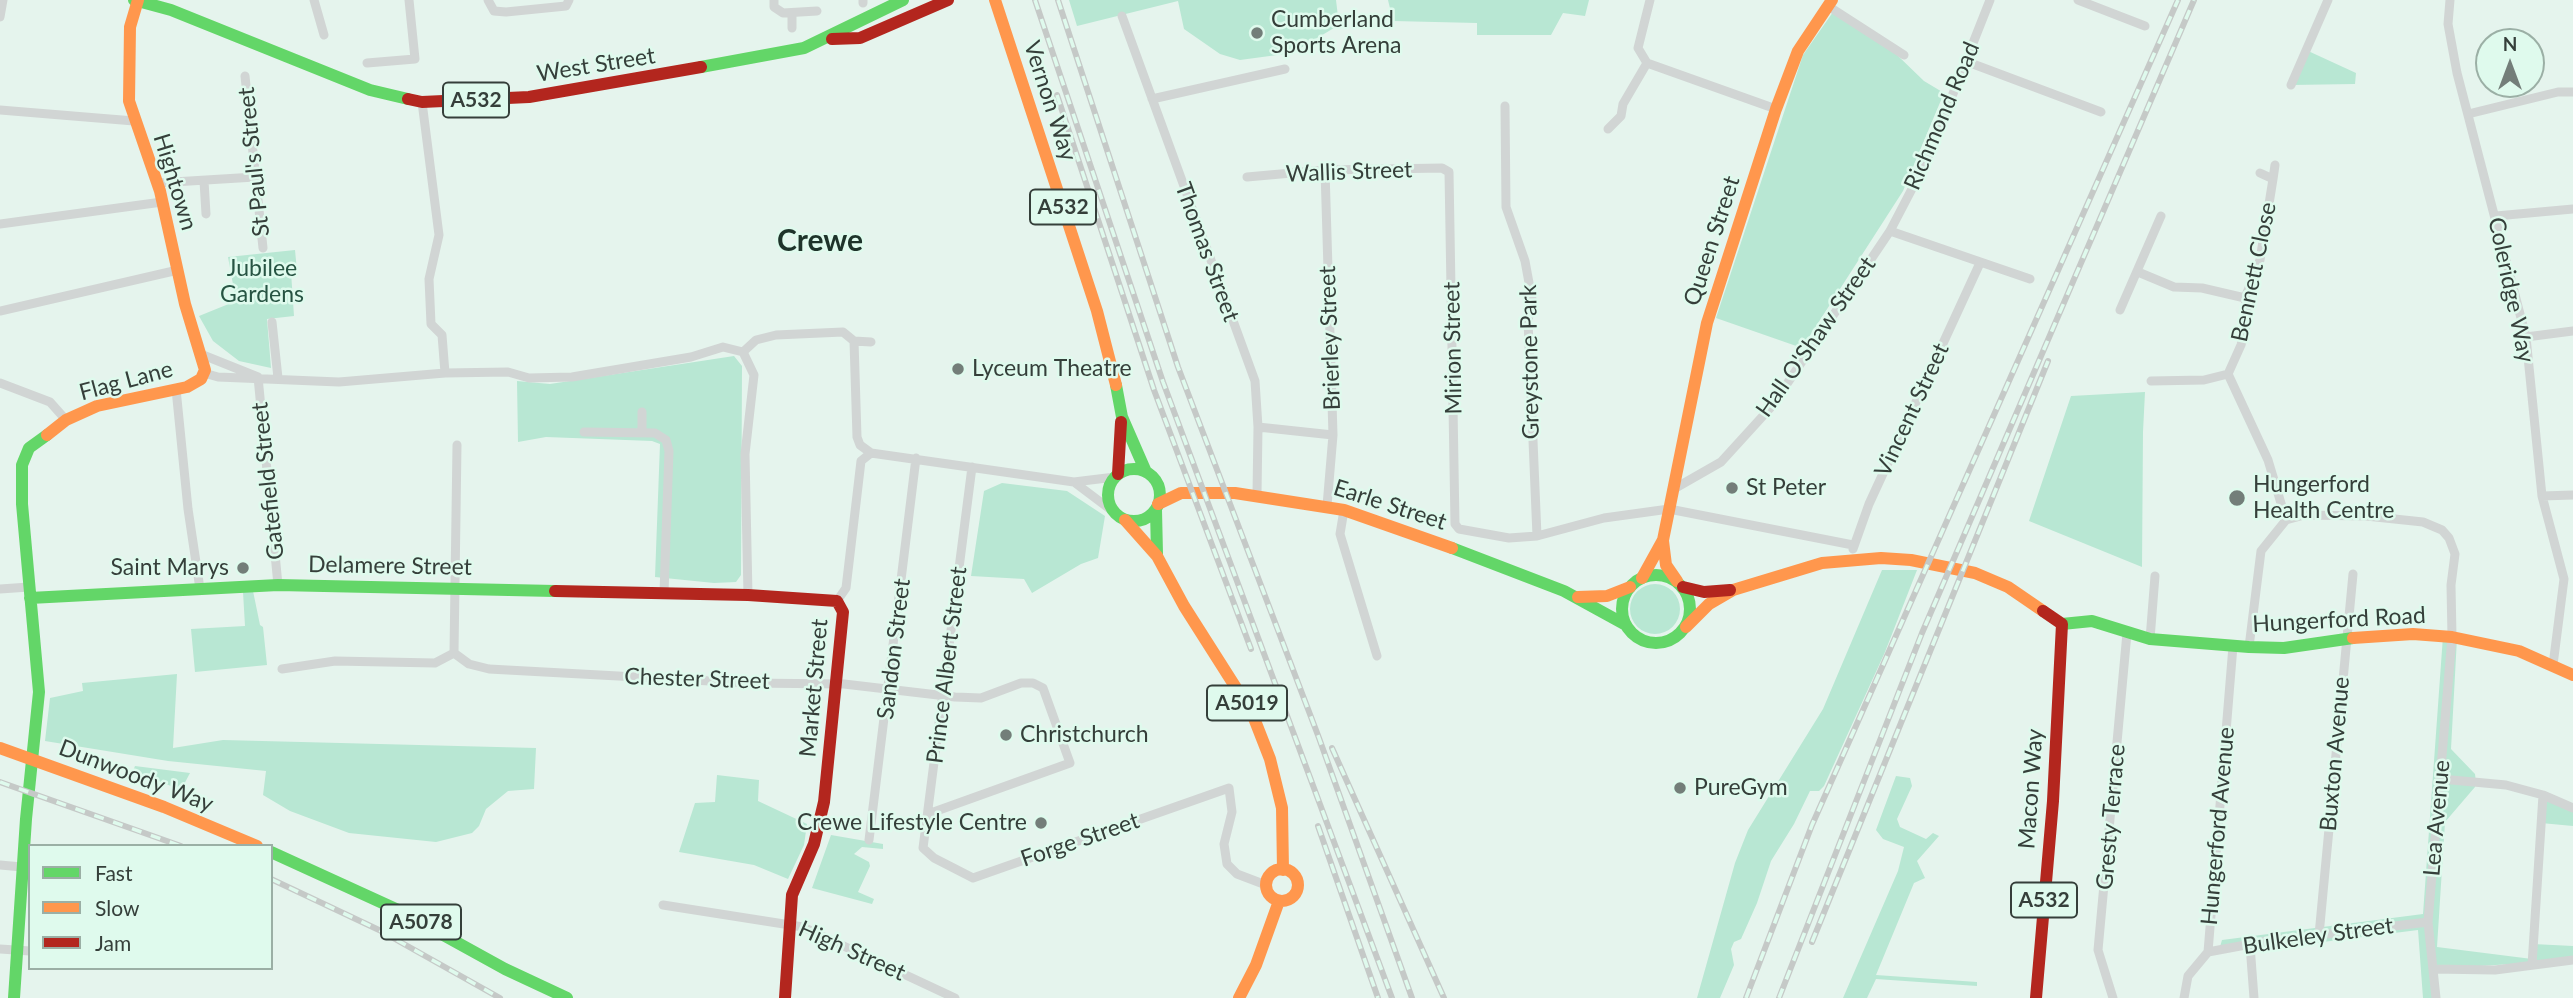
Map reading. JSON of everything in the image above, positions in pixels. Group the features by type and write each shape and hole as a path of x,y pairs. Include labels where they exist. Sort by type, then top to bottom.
{"main road":[{"name":"West Street","path":"137,0 171,9 370,90 422,102 529,97 583,90 804,48 827,40 903,0"},
{"name":"Hightown","path":"137,0 130,27 130,101 134,121 157,183 186,304 203,355 204,373"},
{"name":"West Street","path":"827,40 860,38 948,0"},
{"name":"Vernon Way","path":"995,0 1097,311 1112,364 1122,417 1150,475"},
{"name":"Queen Street","path":"1663,540 1707,323 1776,109 1798,51 1830,3"},
{"name":"Flag Lane","path":"14,998 23,950 22,867 39,692 22,465 29,448 66,420 97,406 195,383 204,373"},
{"name":"Vernon Way","path":"1116,476 1122,417"},
{"path":"1133,469 1150,475 1160,494 1157,507 1144,520 1120,517 1108,493 1116,476 1133,469"},
{"name":"Earle Street","path":"1150,475 1185,493"},
{"name":"Earle Street","path":"1157,507 1185,493 1235,493 1256,494 1344,510 1421,536 1576,597 1626,625"},
{"name":"A5019","path":"1157,507 1157,556"},
{"name":"A5019","path":"1120,517 1157,556 1184,606 1245,701 1263,737 1282,808 1283,870 1295,876 1297,890 1290,899 1279,901 1269,933 1239,998"},
{"path":"1663,540 1642,578 1630,587 1622,605 1626,625 1639,639 1657,644 1675,639 1709,604 1733,590 1787,571 1854,559 1911,560 1975,573 2008,587 2062,624"},
{"path":"1663,540 1666,565 1691,606 1686,627"},
{"path":"1642,578 1660,575 1704,592 1733,590"},
{"name":"Delamere Street","path":"30,593 278,585 454,591 748,595 837,601"},
{"name":"Earle Street","path":"1576,597 1607,596 1630,587"},
{"name":"Market Street","path":"785,998 788,924 796,883 818,831 824,802 843,612 837,601"},
{"name":"Hungerford Road","path":"2062,624 2092,621 2150,639 2249,647 2284,648 2345,639 2413,634 2452,637 2519,651 2573,675"},
{"name":"Macon Way","path":"2036,998 2053,801 2062,624"},
{"name":"Dunwoody Way","path":"0,747 164,807 252,844"},
{"name":"A5078","path":"273,853 398,910 505,969 567,998"},
{"path":"1279,901 1269,894 1266,885 1270,876 1283,870"}],"street":[{"path":"0,17 3,0"},
{"path":"314,0 324,35"},
{"path":"367,63 415,59 409,0"},
{"path":"488,0 494,11 567,3"},
{"path":"774,0 774,7 783,13 817,11"},
{"path":"1650,0 1638,48 1647,63 1776,109"},
{"name":"Richmond Road","path":"1890,231 1926,162 1990,0"},
{"path":"2078,0 2145,26"},
{"path":"2291,85 2328,0"},
{"name":"Coleridge Way","path":"2450,0 2450,42 2526,337 2542,496 2564,579 2553,665"},
{"path":"1830,3 1905,55"},
{"path":"792,14 792,28"},
{"name":"Thomas Street","path":"1122,16 1255,381 1258,427 1256,494"},
{"path":"1965,61 2101,111"},
{"path":"1608,129 1621,116 1623,104 1647,63"},
{"path":"1152,99 1285,69"},
{"name":"St Paul's Street","path":"244,76 262,248"},
{"path":"2468,114 2558,92 2573,92"},
{"path":"422,102 439,234 429,279 431,324 442,335 445,373"},
{"name":"Greystone Park","path":"1505,106 1506,206 1525,261 1532,299 1528,321 1538,536"},
{"path":"0,110 134,121"},
{"name":"Bennett Close","path":"2275,164 2260,260 2245,298 2248,318 2241,345 2228,374 2267,460 2286,520"},
{"name":"Wallis Street","path":"1247,177 1325,170 1442,168 1449,172"},
{"name":"Brierley Street","path":"1325,170 1332,435 1327,506"},
{"name":"Mirion Street","path":"1449,172 1455,524"},
{"name":"Bennett Close","path":"2260,173 2273,179"},
{"path":"157,183 254,177"},
{"path":"204,181 206,214"},
{"path":"0,224 162,202"},
{"path":"2496,216 2573,209"},
{"path":"2120,310 2161,216"},
{"path":"1890,231 2030,279"},
{"name":"Hall O'Shaw Street","path":"1672,490 1721,461 1772,406 1890,231"},
{"name":"Vincent Street","path":"1854,559 1853,545 1980,263"},
{"path":"0,311 178,270"},
{"path":"2138,272 2174,287 2202,288 2245,298"},
{"path":"272,321 278,378"},
{"path":"2526,337 2573,331"},
{"path":"743,352 756,340 776,335 843,332 854,341 871,342"},
{"path":"854,341 857,437 860,445 871,453 1074,482 1116,476"},
{"path":"204,373 218,377 339,382 445,373 508,372 528,378 572,377 691,357 731,346 743,352 751,364 754,392 746,425 745,454 748,595"},
{"path":"203,355 258,377"},
{"path":"2151,381 2204,380 2228,374"},
{"name":"Gatefield Street","path":"258,377 278,585"},
{"path":"0,383 50,402 66,420"},
{"path":"176,389 188,509 200,589"},
{"path":"642,412 642,433"},
{"path":"1258,427 1332,435"},
{"path":"584,432 655,433 666,440 669,451 664,593"},
{"path":"282,669 335,661 435,663 454,653 457,445"},
{"name":"Market Street","path":"837,601 846,588 862,461 871,453"},
{"name":"Sandon Street","path":"869,840 890,690 916,458"},
{"name":"Prince Albert Street","path":"934,858 923,848 972,467"},
{"path":"1074,482 1120,517"},
{"path":"2542,496 2573,495"},
{"name":"Earle Street","path":"1455,524 1459,529 1509,538 1538,536 1604,518 1669,509 1853,545"},
{"path":"1344,510 1340,534 1377,656"},
{"name":"Lea Avenue","path":"2286,520 2304,515 2366,516 2423,522 2442,530 2449,538 2455,554 2451,585 2452,637 2428,922 2436,998"},
{"path":"2249,647 2261,551 2286,520"},
{"name":"Buxton Avenue","path":"2319,935 2353,574"},
{"path":"2150,639 2155,576"},
{"path":"0,589 30,593"},
{"name":"Gresty Terrace","path":"2113,998 2098,950 2127,633"},
{"name":"Hungerford Avenue","path":"2184,998 2188,976 2208,951 2233,646"},
{"name":"Chester Street","path":"454,653 469,664 489,669 836,685 981,698 1021,683 1038,685 1046,694 1070,763 928,814"},
{"path":"2441,779 2507,785 2543,795 2573,808"},
{"name":"Forge Street","path":"934,858 973,878 1229,788 1232,812 1224,844 1227,864 1237,874 1266,885"},
{"path":"2532,964 2543,795"},
{"path":"0,865 22,867"},
{"name":"High Street","path":"663,905 817,931 955,998"},
{"name":"Bulkeley Street","path":"2208,951 2428,922"},
{"path":"2250,945 2254,998"},
{"path":"0,949 23,950"},
{"path":"2433,969 2495,970 2573,960"}],"green space":[{"name":"Cumberland Sports Arena","path":"1069,0 1336,0 1339,25 1292,53 1240,60 1220,54 1184,29 1178,1 1077,26"},
{"path":"1388,0 1589,0 1585,16 1563,13 1551,35 1477,35 1477,23 1393,21"},
{"path":"1833,12 1896,54 1924,81 1944,93 1903,191 1802,348 1716,318 1803,55"},
{"path":"2306,50 2356,73 2355,84 2291,85"},
{"name":"Jubilee Gardens","path":"295,250 297,271 291,272 294,316 267,319 271,368 239,361 213,341 199,316 236,301 228,257"},
{"path":"734,356 742,366 741,575 736,582 714,583 655,577 660,444 652,441 546,437 518,442 517,381 550,384"},
{"path":"2145,392 2142,567 2029,521 2071,396"},
{"path":"1002,483 1067,491 1105,516 1098,558 1081,564 1032,593 1024,579 971,576 984,491"},
{"path":"1882,570 1917,570 1885,652 1824,786 1819,791 1810,791 1771,861 1741,939 1734,942 1731,949 1734,965 1720,998 1697,998 1735,863 1748,830 1823,709"},
{"path":"1655,584 1672,592 1680,609 1672,626 1655,634 1638,626 1630,609 1638,592"},
{"path":"253,591 260,625 263,627 267,665 195,672 191,629 245,626 243,592"},
{"path":"2443,636 2457,638 2451,749 2475,774 2476,782 2475,787 2445,822 2437,947 2532,959 2533,944 2573,946 2573,960 2434,969 2436,998 2423,998 2418,930 2251,951 2250,945 2219,950 2222,940 2423,914"},
{"path":"177,674 173,748 223,740 536,748 534,789 508,791 486,809 479,826 472,833 436,842 349,833 290,811 263,795 266,771 168,761 45,741 50,698 83,691 82,683"},
{"path":"135,766 190,773 181,790 133,771"},
{"path":"717,775 759,780 758,801 807,824 804,845 788,879 754,865 679,852 695,803 715,802"},
{"path":"1896,776 1910,778 1912,786 1897,819 1900,827 1926,839 1933,833 1939,836 1917,861 1925,878 1914,883 1876,975 1977,982 1977,986 1876,979 1867,998 1843,998 1898,871 1904,847 1883,839 1876,830"},
{"path":"2543,795 2573,808 2573,826 2541,823"},
{"path":"831,835 883,844 883,849 862,847 854,854 869,862 870,866 858,892 874,899 872,904 812,888"}],"railway":[{"path":"1035,0 1163,382 1392,998"},
{"path":"1058,0 1178,367 1319,738 1412,998"},
{"path":"1746,998 1812,825 2178,0"},
{"path":"1779,998 1922,633 2194,0"},
{"path":"1057,95 1154,390 1251,649"},
{"path":"1812,942 2048,361"},
{"path":"1332,748 1444,998"},
{"path":"0,782 175,844"},
{"path":"1318,826 1378,998"},
{"path":"273,880 379,930 500,998"}],"traffic: fast":[{"path":"134,0 171,10 370,90 408,99"},
{"path":"701,67 804,48 903,0"},
{"path":"1116,385 1122,417 1146,472"},
{"path":"14,998 26,819 39,692 22,504 22,465 29,448 47,435"},
{"path":"1134,469 1144,471 1152,477 1158,485 1160,495 1158,505 1152,513 1144,519 1134,521 1124,519 1116,513 1110,505 1108,495 1110,485 1116,477 1124,471 1134,469"},
{"path":"1156,510 1157,554"},
{"path":"1452,548 1564,591 1626,625"},
{"path":"1649,575 1663,575 1675,580 1685,590 1690,609 1685,628 1675,638 1663,643 1649,643 1637,638 1627,628 1622,616 1622,602 1627,590 1637,580 1649,575"},
{"path":"30,598 278,585 555,591"},
{"path":"2062,624 2092,621 2150,639 2249,647 2284,648 2353,638"},
{"path":"273,853 398,910 505,969 567,998"}],"traffic: slow":[{"path":"47,435 66,420 97,406 187,387 201,379 205,370 185,304 160,191 129,101 130,27 138,0"},
{"path":"995,0 1097,311 1116,385"},
{"path":"1642,578 1663,540 1707,323 1776,109 1798,51 1832,0"},
{"path":"1158,504 1181,493 1235,493 1344,510 1452,548"},
{"path":"1125,520 1157,556 1184,606 1252,713 1270,759 1282,808 1283,870"},
{"path":"1663,541 1666,565 1677,581"},
{"path":"1686,627 1709,604 1733,590 1822,563 1881,558 1911,560 1975,573 2008,587 2043,611"},
{"path":"1578,597 1607,596 1630,587"},
{"path":"2353,638 2413,634 2452,637 2519,651 2573,675"},
{"path":"0,748 164,807 252,844"},
{"path":"1282,869 1293,874 1298,885 1293,896 1282,901 1271,896 1266,885 1271,874 1282,869"},
{"path":"1239,998 1256,965 1279,901"}],"traffic: jam":[{"path":"832,39 860,38 948,0"},
{"path":"408,99 422,102 529,97 701,67"},
{"path":"1118,474 1121,422"},
{"path":"1683,587 1704,592 1730,590"},
{"path":"555,591 748,595 837,601 843,612 824,802 814,844 792,895 785,998"},
{"path":"2036,998 2053,801 2062,624 2043,611"}],"place":[{"name":"Cumberland Sports Arena","path":"1257,33"},
{"name":"Lyceum Theatre","path":"958,369"},
{"name":"St Peter","path":"1732,488"},
{"name":"Hungerford Health Centre","path":"2237,498"},
{"name":"Saint Marys","path":"243,568"},
{"name":"Christchurch","path":"1006,735"},
{"name":"PureGym","path":"1680,788"},
{"name":"Crewe Lifestyle Centre","path":"1041,823"}],"district":[{"name":"Crewe","path":"820,241"}]}
